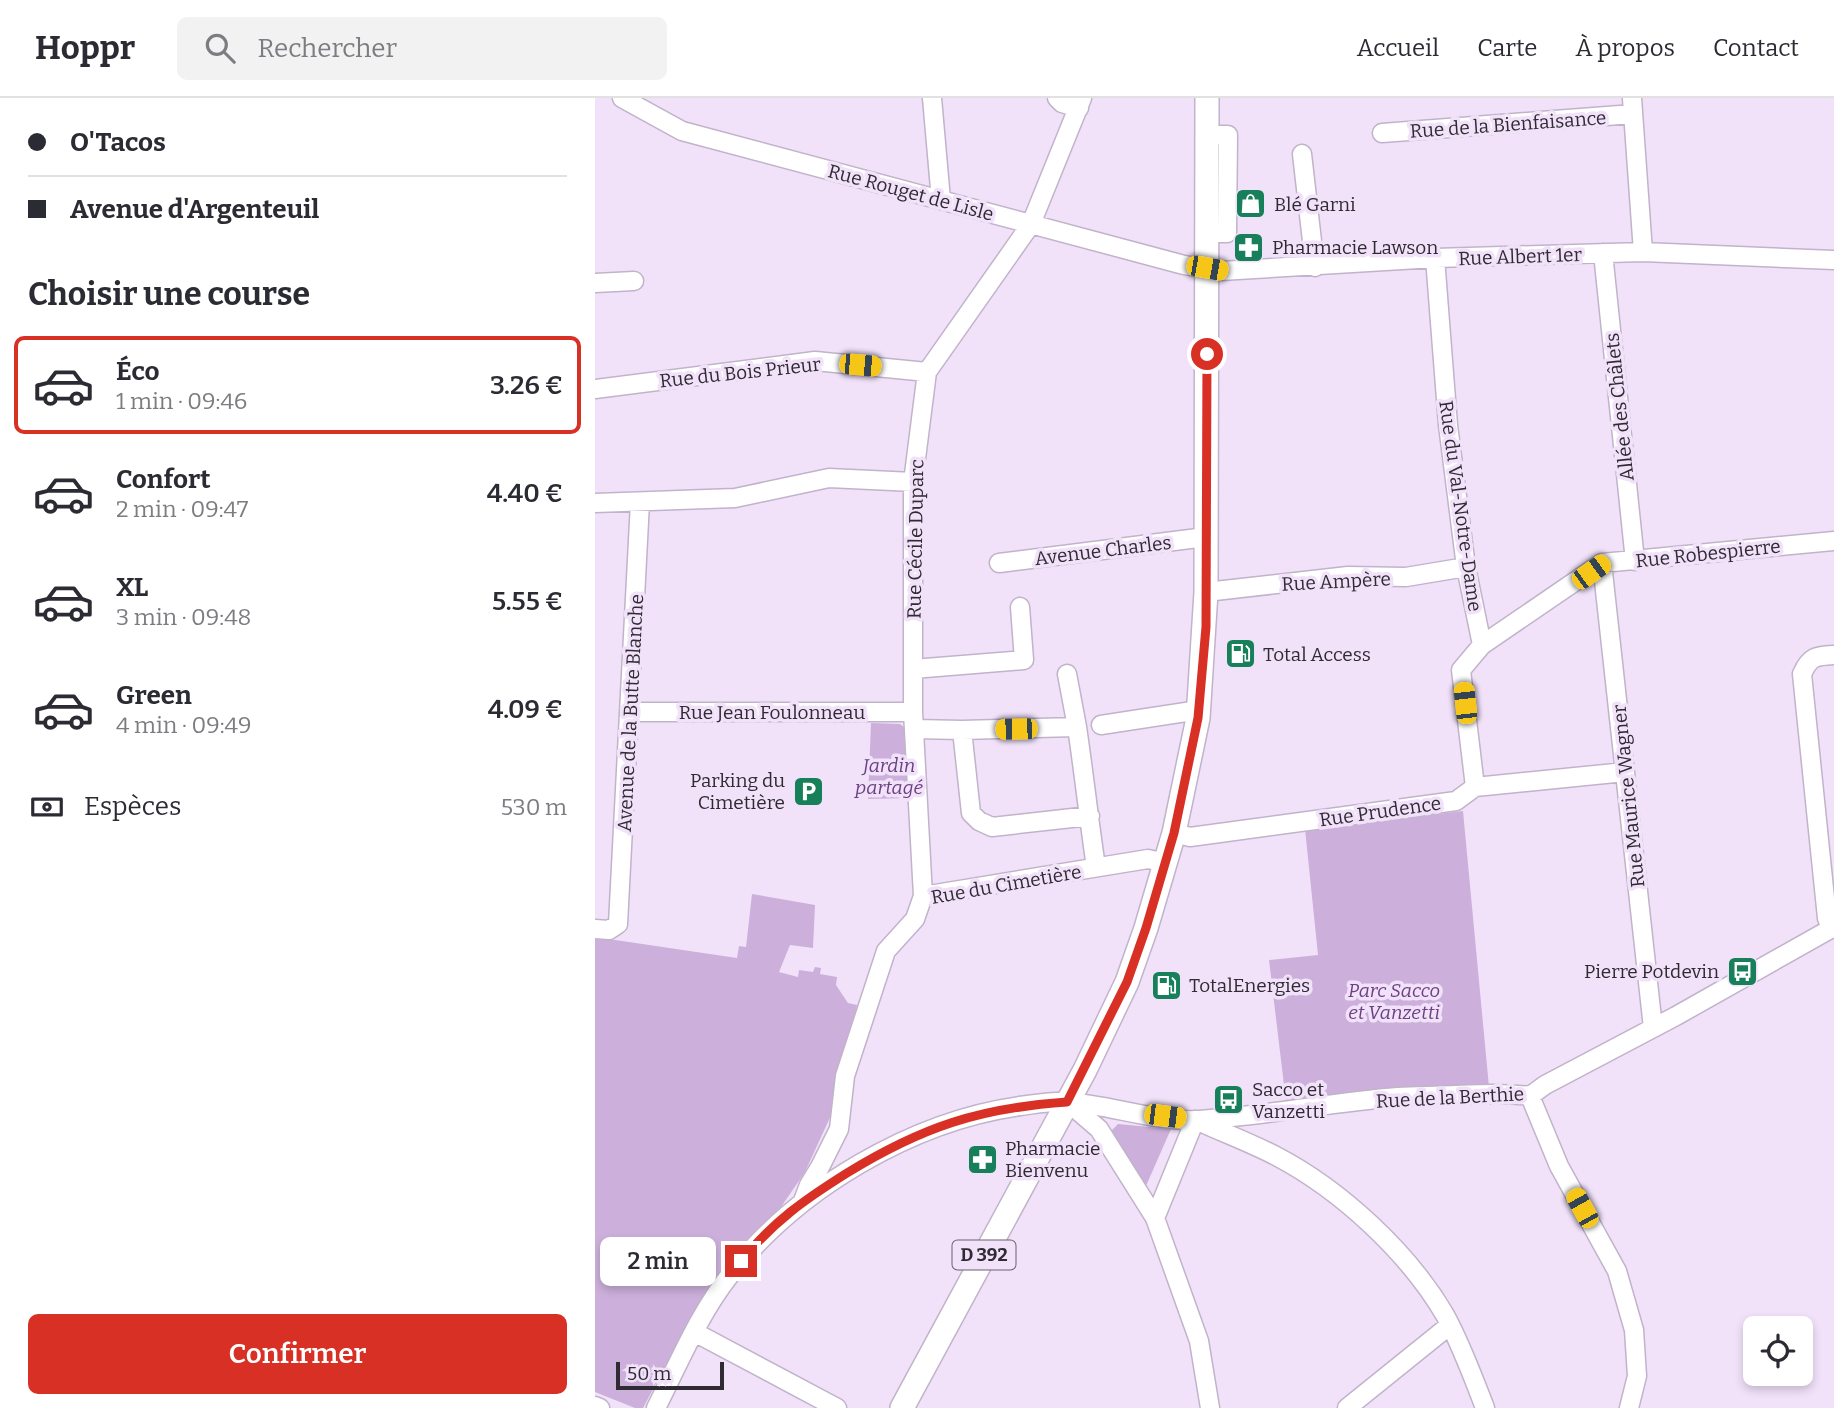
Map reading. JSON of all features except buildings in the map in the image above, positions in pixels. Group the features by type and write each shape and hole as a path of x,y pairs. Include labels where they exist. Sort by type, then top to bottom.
{"main road":[{"name":"D 392","path":"902,1408 1067,1102 1127,982 1174,833 1199,710 1206,592 1206,98"}],"street":[{"name":"Rue Rouget de Lisle","path":"622,98 682,131 1184,265 1207,268"},
{"path":"932,98 941,200"},
{"path":"1057,98 1081,103"},
{"name":"Rue Cécile Duparc","path":"923,896 914,721 913,482 927,372 1031,224 1081,103"},
{"path":"1633,106 1643,252"},
{"name":"Rue de la Bienfaisance","path":"1382,133 1633,106"},
{"path":"1303,154 1315,267"},
{"name":"Rue Albert 1er","path":"1207,268 1221,271 1435,258 1643,252 1834,260"},
{"name":"Allée des Châlets","path":"1603,253 1635,561"},
{"name":"Rue du Val-Notre-Dame","path":"1435,258 1448,425 1466,567 1482,645"},
{"path":"595,283 634,281"},
{"name":"Rue du Bois Prieur","path":"595,389 815,361 927,372"},
{"path":"595,503 735,498 829,478 913,482"},
{"name":"Avenue de la Butte Blanche","path":"595,929 610,930 618,924 641,502"},
{"name":"Avenue Charles","path":"999,562 1206,537"},
{"name":"Rue Robespierre","path":"1602,563 1834,541"},
{"path":"1475,787 1461,670 1482,645 1602,563"},
{"name":"Rue Maurice Wagner","path":"1602,563 1653,1028"},
{"name":"Rue Ampère","path":"1206,592 1348,576 1406,577 1466,567"},
{"path":"913,669 1024,660 1020,607"},
{"path":"1833,928 1827,918 1803,674 1807,662 1817,656 1834,655"},
{"path":"1067,674 1096,867"},
{"path":"1101,725 1199,710"},
{"name":"Rue Jean Foulonneau","path":"630,712 914,721 962,730 1077,727"},
{"path":"962,730 971,813 978,821 992,827 1090,816"},
{"name":"Rue Prudence","path":"1174,833 1190,837 1456,801 1475,787 1625,772"},
{"name":"Rue du Cimetière","path":"821,1180 839,1129 845,1076 886,951 915,919 923,896 1148,859 1166,863"},
{"name":"Rue de la Berthie","path":"656,1408 708,1306 753,1247 821,1180 943,1124 996,1110 1067,1102 1195,1120 1398,1097 1511,1094 1530,1096 1545,1085 1833,928"},
{"path":"1530,1096 1559,1166 1617,1270 1634,1331 1637,1376 1629,1408"},
{"path":"1067,1102 1099,1129 1155,1218 1199,1341 1210,1408"},
{"path":"1155,1218 1195,1120 1277,1157 1351,1205 1398,1251 1450,1325 1485,1408"},
{"path":"1347,1408 1450,1325"},
{"path":"696,1333 837,1408"},
{"path":"595,1406 600,1408"}],"green space":[{"name":"Jardin partagé","path":"871,723 900,724 905,728 913,798 868,799"},
{"name":"Parc Sacco et Vanzetti","path":"1463,811 1489,1087 1398,1087 1286,1102 1269,960 1318,955 1305,829"},
{"path":"752,894 815,905 813,948 790,945 779,972 798,977 799,970 813,972 815,967 821,968 820,974 837,977 836,985 848,1003 857,1005 852,1034 833,1111 805,1172 781,1207 719,1274 704,1303 686,1327 643,1408 635,1408 595,1392 595,937 737,958 739,946 746,947"},
{"path":"1118,1124 1171,1129 1146,1186 1113,1138 1111,1131"}],"place":[{"name":"Blé Garni","path":"1251,204"},
{"name":"Pharmacie Lawson","path":"1249,247"},
{"name":"Total Access","path":"1240,654"},
{"name":"Parking du Cimetière","path":"808,791"},
{"name":"Pierre Potdevin","path":"1742,971"},
{"name":"TotalEnergies","path":"1166,985"},
{"name":"Sacco et Vanzetti","path":"1229,1100"},
{"name":"Pharmacie Bienvenu","path":"982,1159"}],"route":[{"path":"741,1261 777,1222 803,1200 891,1147 943,1124 996,1110 1067,1102 1084,1070 1127,982 1146,928 1174,833 1198,718 1206,627 1207,354"}]}
